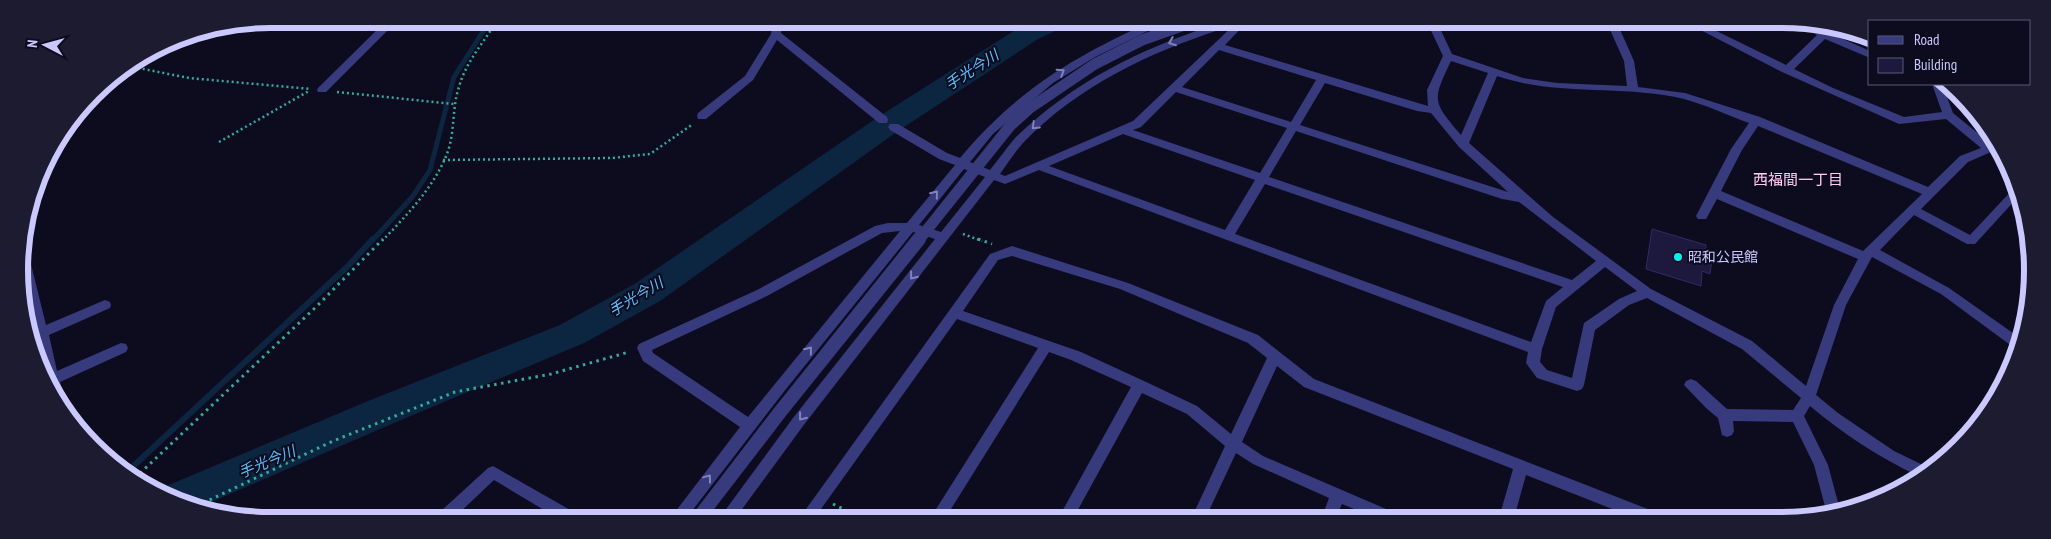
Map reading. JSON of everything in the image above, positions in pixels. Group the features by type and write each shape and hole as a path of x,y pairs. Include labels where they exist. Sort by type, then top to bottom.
{"street":[{"path":"322,90 385,28"},
{"path":"702,116 749,78 776,34 777,28"},
{"path":"682,512 748,426 960,163 1015,105 1044,82 1081,58 1149,28"},
{"path":"703,512 780,412 1010,126 1036,102 1066,80 1137,41 1175,28"},
{"path":"731,512 798,422 992,175 1032,129 1050,111 1086,84 1148,51 1206,28"},
{"path":"1220,28 1228,37"},
{"path":"894,127 943,156 1005,180 1125,131 1137,124 1236,28"},
{"path":"1435,28 1448,56 1494,72 1522,81 1556,86 1633,90 1685,96 1756,120 1929,192"},
{"path":"1614,28 1629,61 1633,90"},
{"path":"1702,28 1786,70 1903,121 1948,115"},
{"path":"1811,30 1868,54"},
{"path":"776,34 884,120"},
{"path":"1786,70 1823,36"},
{"path":"1218,46 1421,110 1434,110"},
{"path":"1448,56 1432,90 1434,110 1463,144 1522,198 1647,292 1747,345 1833,417 1881,449 1918,469"},
{"path":"1463,144 1494,72"},
{"path":"1228,236 1322,79"},
{"path":"1937,85 1948,115 1988,144"},
{"path":"1175,88 1506,196 1522,198"},
{"path":"1702,216 1737,149 1756,120"},
{"path":"1125,131 1574,286"},
{"path":"1797,416 1809,396 1840,305 1868,254 1914,210 1929,192 1964,160 1990,148"},
{"path":"1039,166 1535,349"},
{"path":"1714,193 1868,254 1945,291 2013,339"},
{"path":"1914,210 1971,241 2012,196"},
{"path":"748,426 648,357 644,348 762,294 879,229 892,225 909,226 946,234"},
{"path":"811,512 994,257 1012,251 1124,286 1253,339 1310,383 1637,512"},
{"path":"1604,261 1551,304 1535,349 1533,363 1542,374 1577,385 1589,327 1624,302 1647,292"},
{"path":"28,277 42,332 46,361"},
{"path":"42,332 105,305"},
{"path":"955,313 1045,347 1076,356 1192,410 1232,443 1258,460 1377,512"},
{"path":"941,512 1045,347"},
{"path":"53,379 121,348"},
{"path":"1201,512 1232,443 1275,356"},
{"path":"1069,512 1139,385"},
{"path":"1691,385 1697,389 1714,410 1724,415 1797,416"},
{"path":"1724,415 1727,431"},
{"path":"1797,416 1821,465 1832,506"},
{"path":"1508,512 1521,467"},
{"path":"450,512 492,472 560,512"},
{"path":"1331,512 1338,495"}],"path":[{"path":"139,473 283,340 408,214 448,150 454,104 466,67 492,28"},
{"path":"136,68 189,78 312,89 219,142"},
{"path":"322,90 454,104"},
{"path":"443,160 612,158 650,154 677,137 702,116"},
{"path":"946,234 1012,251"},
{"path":"205,502 333,441 455,392 551,374 644,348"},
{"path":"821,498 851,512"}],"building":[{"name":"昭和公民館","path":"1652,229 1706,245 1705,256 1712,258 1710,274 1702,271 1701,286 1646,269"}],"waterway":[{"path":"372,241 413,196 430,170 454,77 485,28"},
{"name":"手光今川","path":"185,496 381,412 572,334 648,292 888,124 1029,33 1040,28"},
{"path":"131,468 348,266 373,239"}],"place":[{"name":"昭和公民館","path":"1678,257"}],"district":[{"name":"西福間一丁目","path":"1798,180"}]}
